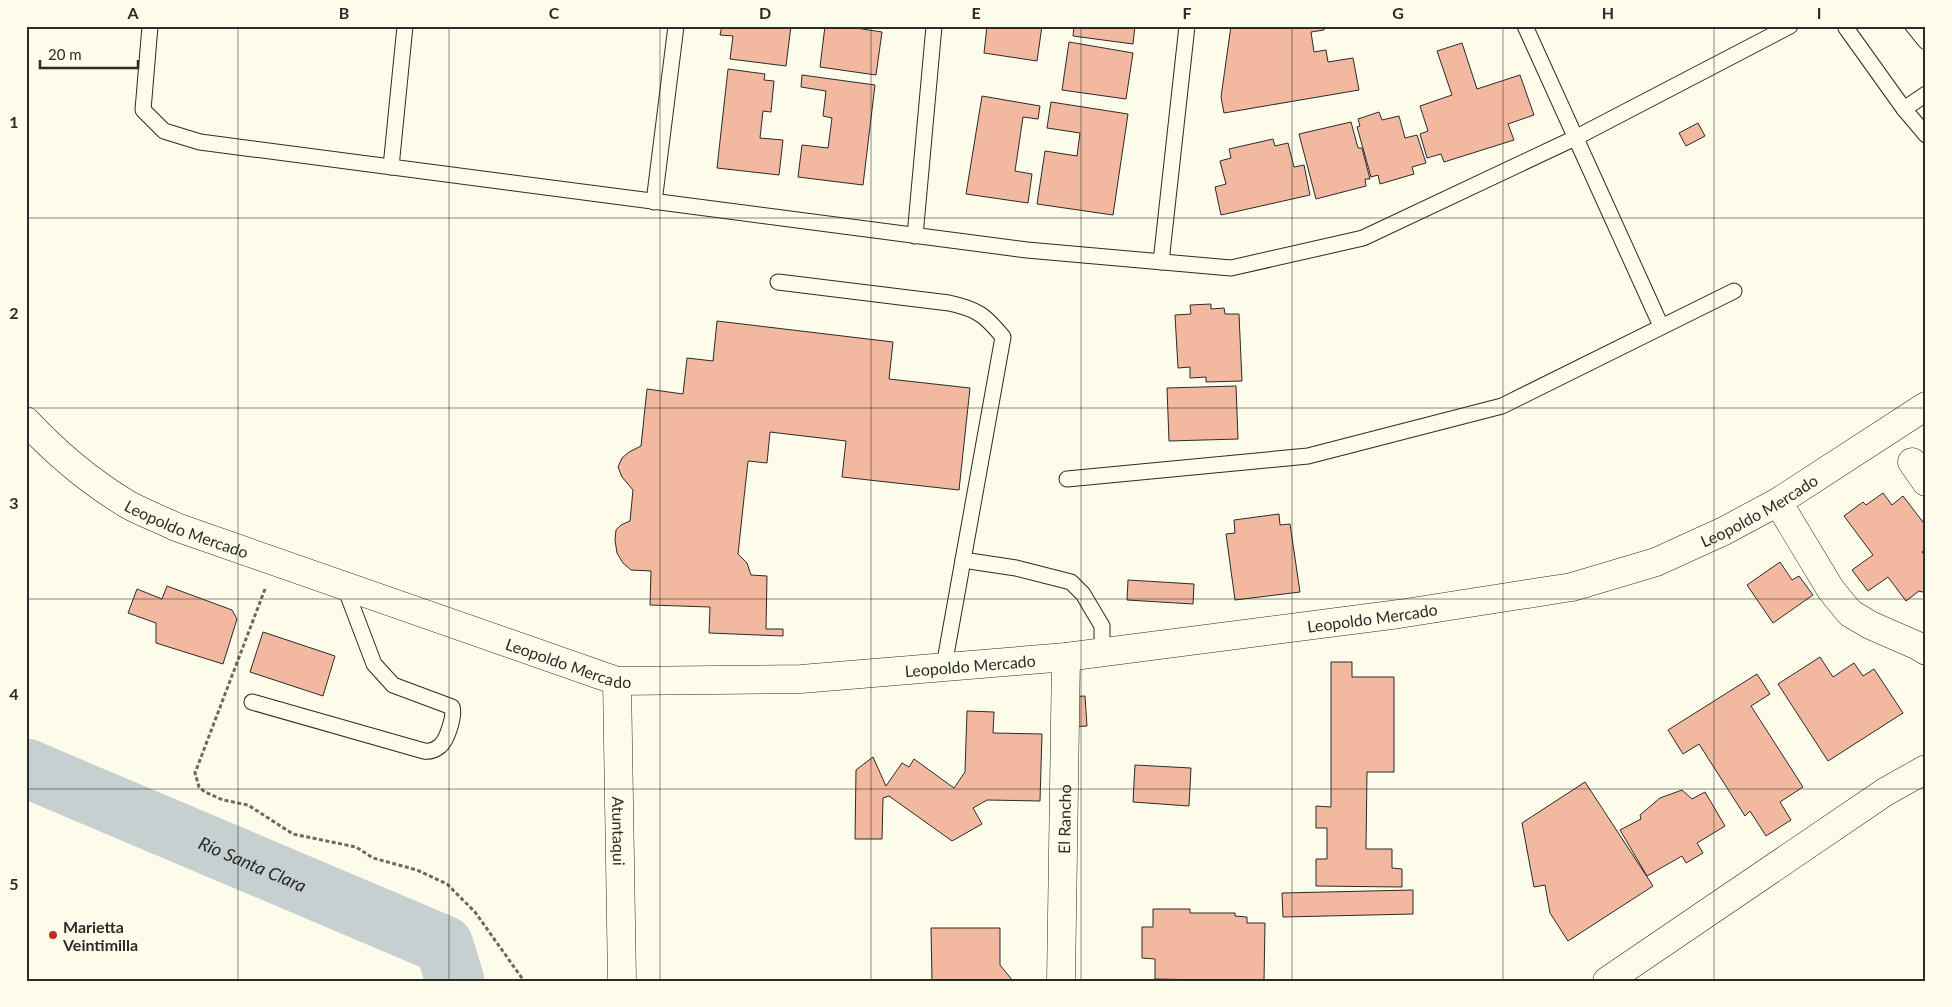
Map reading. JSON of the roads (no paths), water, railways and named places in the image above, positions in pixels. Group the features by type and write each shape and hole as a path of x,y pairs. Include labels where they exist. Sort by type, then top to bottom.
{"street":[{"name":"Leopoldo Mercado","path":"26,421 49,445 85,476 129,505 176,527 617,681 801,679 1066,657 1399,614 1572,587 1656,562 1724,531 1778,502 1926,406"},
{"path":"1778,502 1830,590 1850,613 1926,651"},
{"name":"El Rancho","path":"1061,981 1066,657"},
{"name":"Atuntaqui","path":"617,681 622,981"},
{"path":"1607,981 1885,792 1926,769"}],"lane":[{"path":"150,26 143,110 164,131 200,142 1027,250 1231,268 1363,238 1575,138 1790,26"},
{"path":"391,167 405,26"},
{"path":"654,202 676,26"},
{"path":"915,236 934,26"},
{"path":"1161,262 1187,26"},
{"path":"1525,26 1661,326"},
{"path":"1913,26 1926,42"},
{"path":"1849,27 1904,109 1926,135"},
{"path":"1904,109 1926,94"},
{"path":"778,282 949,303 970,308 991,322 1003,337 944,666"},
{"path":"1067,479 1308,456 1502,406 1734,290"},
{"path":"963,560 1016,568 1071,582 1083,594 1102,626 1102,653"},
{"path":"252,702 424,751 435,750 443,744 454,715 452,707 393,685 382,674 374,664 344,585"}],"waterway":[{"name":"Río Santa Clara","path":"26,768 444,945 455,981"}],"place":[{"name":"Marietta Veintimilla","path":"53,935"}]}
